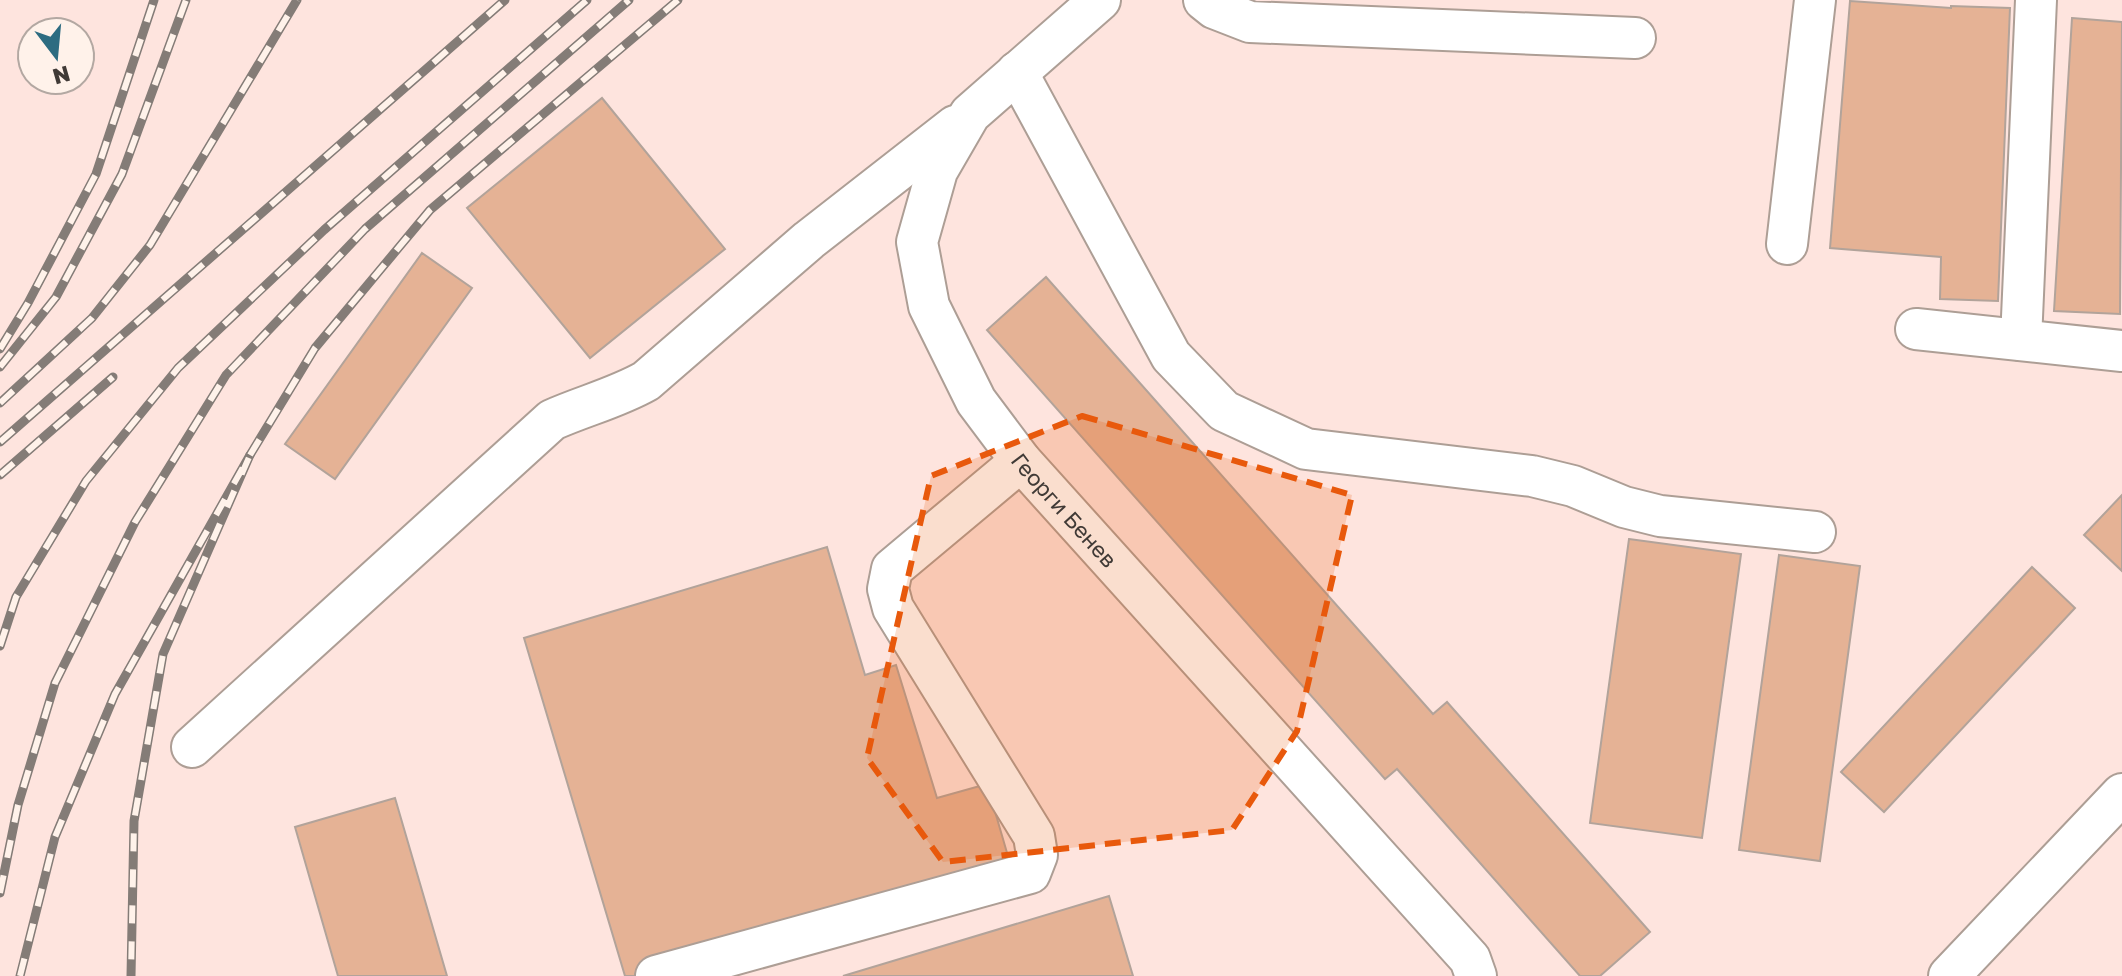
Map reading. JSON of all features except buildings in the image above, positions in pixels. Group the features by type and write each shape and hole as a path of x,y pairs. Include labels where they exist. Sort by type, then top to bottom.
{"street":[{"name":"Георги Бенев","path":"1100,0 970,114 937,171 917,242 929,306 976,401 1021,461 1470,959 1476,976"},
{"path":"1204,0 1214,8 1250,22 1635,38"},
{"path":"1787,244 1815,0"},
{"path":"2021,340 2036,0"},
{"path":"1017,72 1171,356 1224,411 1306,449 1532,476 1573,486 1624,507 1660,516 1815,532"},
{"path":"192,747 552,420 586,405 621,395 646,381 809,240 970,114"},
{"path":"1916,329 2122,351"},
{"path":"656,976 1030,873 1037,855 1034,836 893,608 888,589 892,569 1021,461"},
{"path":"1949,976 2122,794"}],"highlighted area":[{"path":"1082,416 1352,495 1297,731 1232,830 943,862 867,758 931,476"}],"shaded area":[{"path":"0,0 2122,0 2122,976 0,976"}],"railway":[{"path":"0,349 28,303 96,174 154,0"},
{"path":"0,367 56,297 122,174 186,0"},
{"path":"0,403 92,318 150,245 297,0"},
{"path":"0,442 505,0"},
{"path":"0,646 16,597 86,481 178,368 324,230 587,0"},
{"path":"0,893 18,805 55,683 135,522 226,375 365,229 629,0"},
{"path":"250,455 315,348 430,210 678,0"},
{"path":"0,475 113,377"},
{"path":"20,976 55,837 115,694 250,455 163,654 134,821 131,976"}]}
